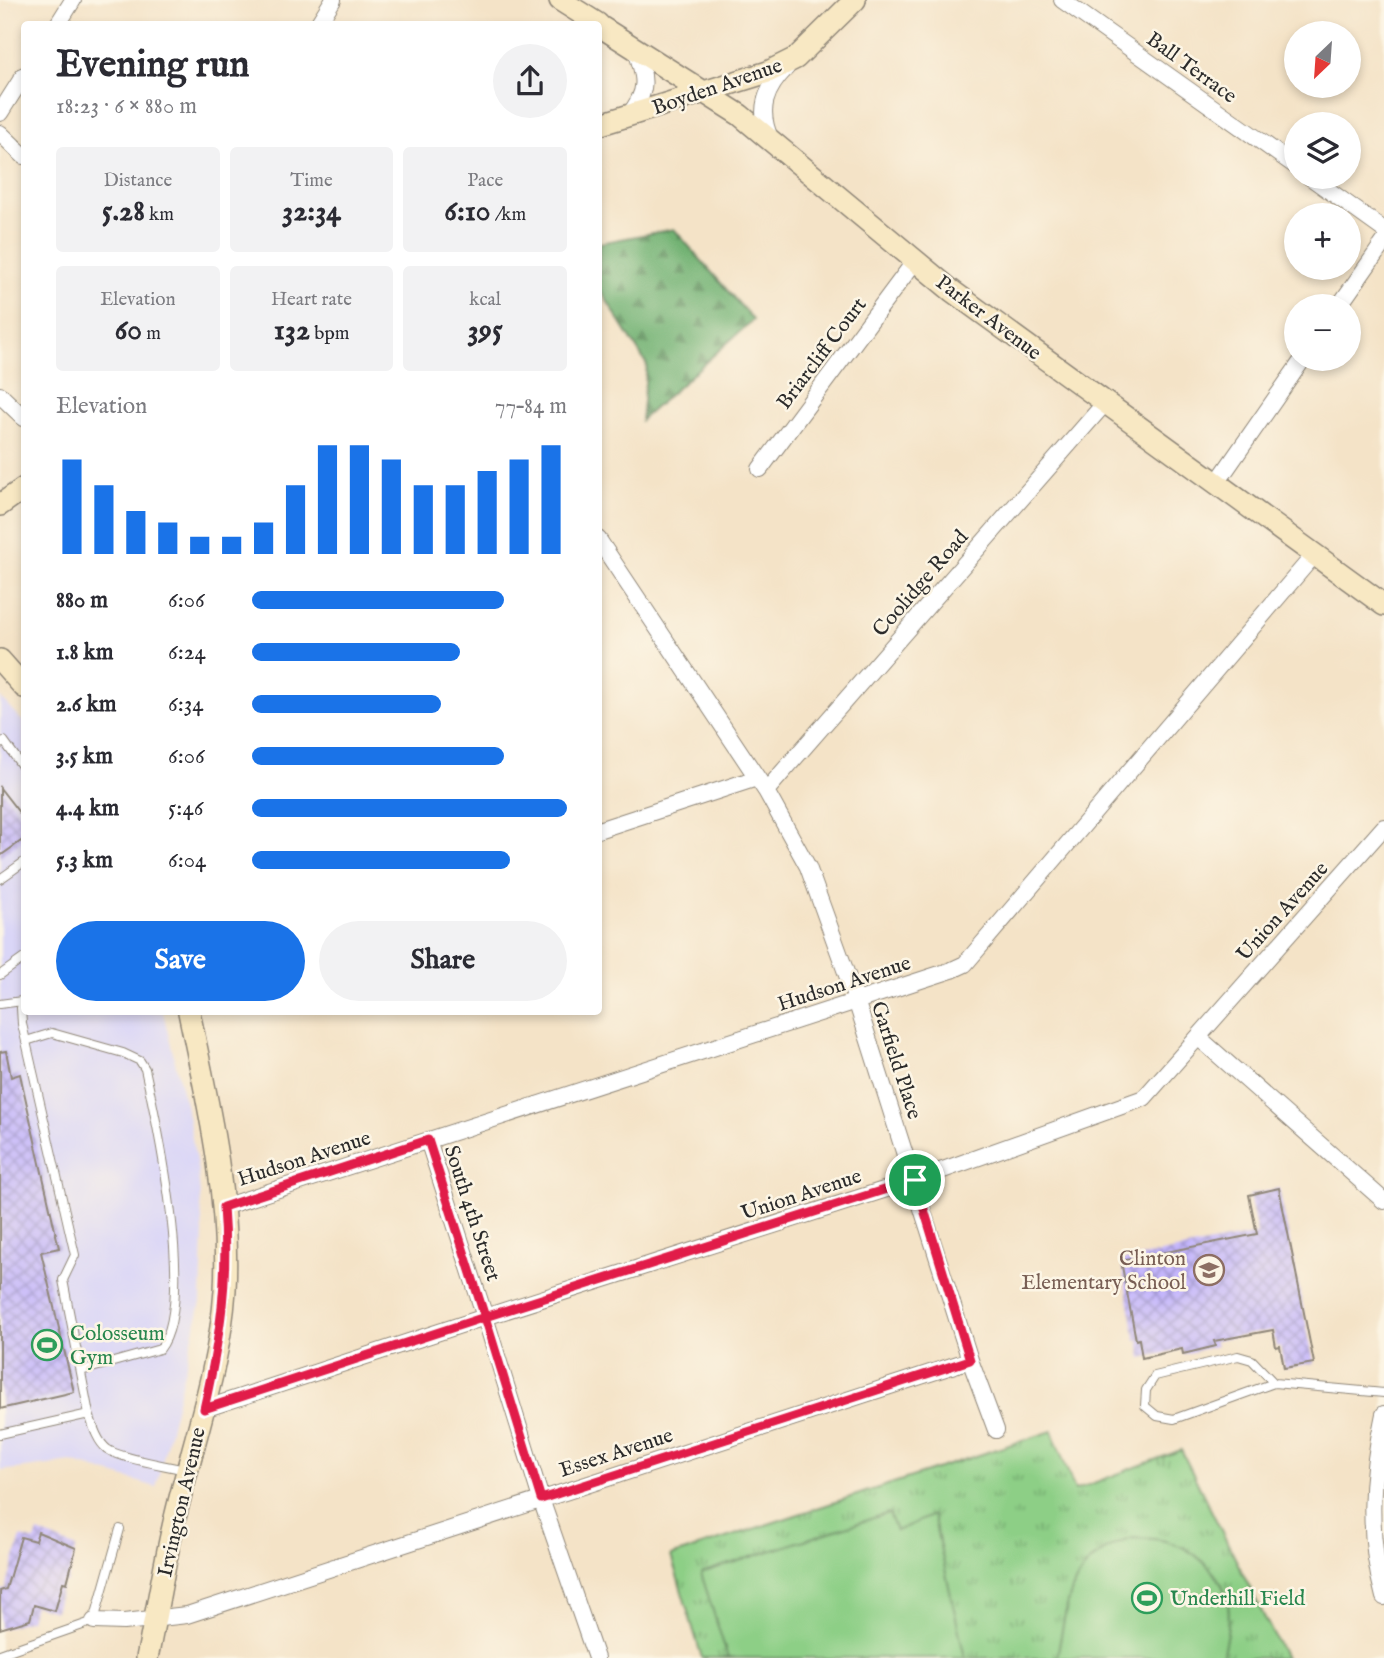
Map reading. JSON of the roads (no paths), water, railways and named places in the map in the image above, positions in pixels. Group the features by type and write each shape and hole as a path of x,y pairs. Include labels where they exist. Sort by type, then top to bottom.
{"street":[{"path":"60,21 74,0"},
{"path":"320,21 333,0"},
{"name":"Parker Avenue","path":"560,0 592,21"},
{"name":"Boyden Avenue","path":"602,124 746,81 796,58 855,0"},
{"name":"Ball Terrace","path":"1062,0 1284,158"},
{"name":"Parker Avenue","path":"602,27 704,92 771,139 915,261 1314,555 1382,599"},
{"path":"628,116 641,101 644,90 644,74 635,48"},
{"path":"771,139 765,126 765,101 774,80 796,58"},
{"path":"0,113 21,80"},
{"path":"0,133 21,153"},
{"path":"1327,189 1384,230"},
{"path":"1347,294 1384,242"},
{"name":"Briarcliff Court","path":"760,469 915,261"},
{"path":"1216,484 1295,371"},
{"path":"0,395 21,415"},
{"name":"Coolidge Road","path":"761,784 1105,403"},
{"path":"0,505 21,490"},
{"name":"Garfield Place","path":"602,545 761,784 808,867 856,1000 970,1360 996,1430"},
{"name":"Hudson Avenue","path":"223,1207 965,964 1314,555"},
{"path":"0,660 21,684"},
{"path":"602,829 761,784"},
{"name":"Union Avenue","path":"204,1409 915,1180 1144,1098 1384,827"},
{"name":"Irvington Avenue","path":"147,1658 175,1518 204,1409 222,1319 225,1252 223,1207 211,1118 191,1015"},
{"path":"1198,1037 1384,1200"},
{"name":"South 4th Street","path":"428,1140 541,1499 596,1658"},
{"name":"Essex Avenue","path":"155,1620 187,1615 970,1360"},
{"path":"1384,1414 1371,1520 1376,1565 1384,1597"},
{"path":"94,1621 155,1620"}],"lane":[{"path":"0,744 4,741 21,765"},
{"path":"0,879 21,864"},
{"path":"0,975 21,960"},
{"path":"0,1004 21,1000"},
{"path":"22,1015 22,1024 75,1255 63,1280 95,1434 107,1449 120,1455 188,1470"},
{"path":"26,1041 52,1033 123,1053 140,1061 145,1069 163,1147 174,1247 173,1316 168,1339 160,1349 81,1371"},
{"path":"1274,1383 1251,1360 1238,1356 1155,1376 1146,1390 1146,1406 1157,1416 1174,1419 1274,1383 1384,1393"},
{"path":"0,1434 89,1414"},
{"path":"0,1654 94,1621 120,1529"}],"place":[{"name":"Clinton Elementary School","path":"1209,1270"},
{"name":"Colosseum Gym","path":"47,1345"},
{"name":"Underhill Field","path":"1147,1598"}]}
